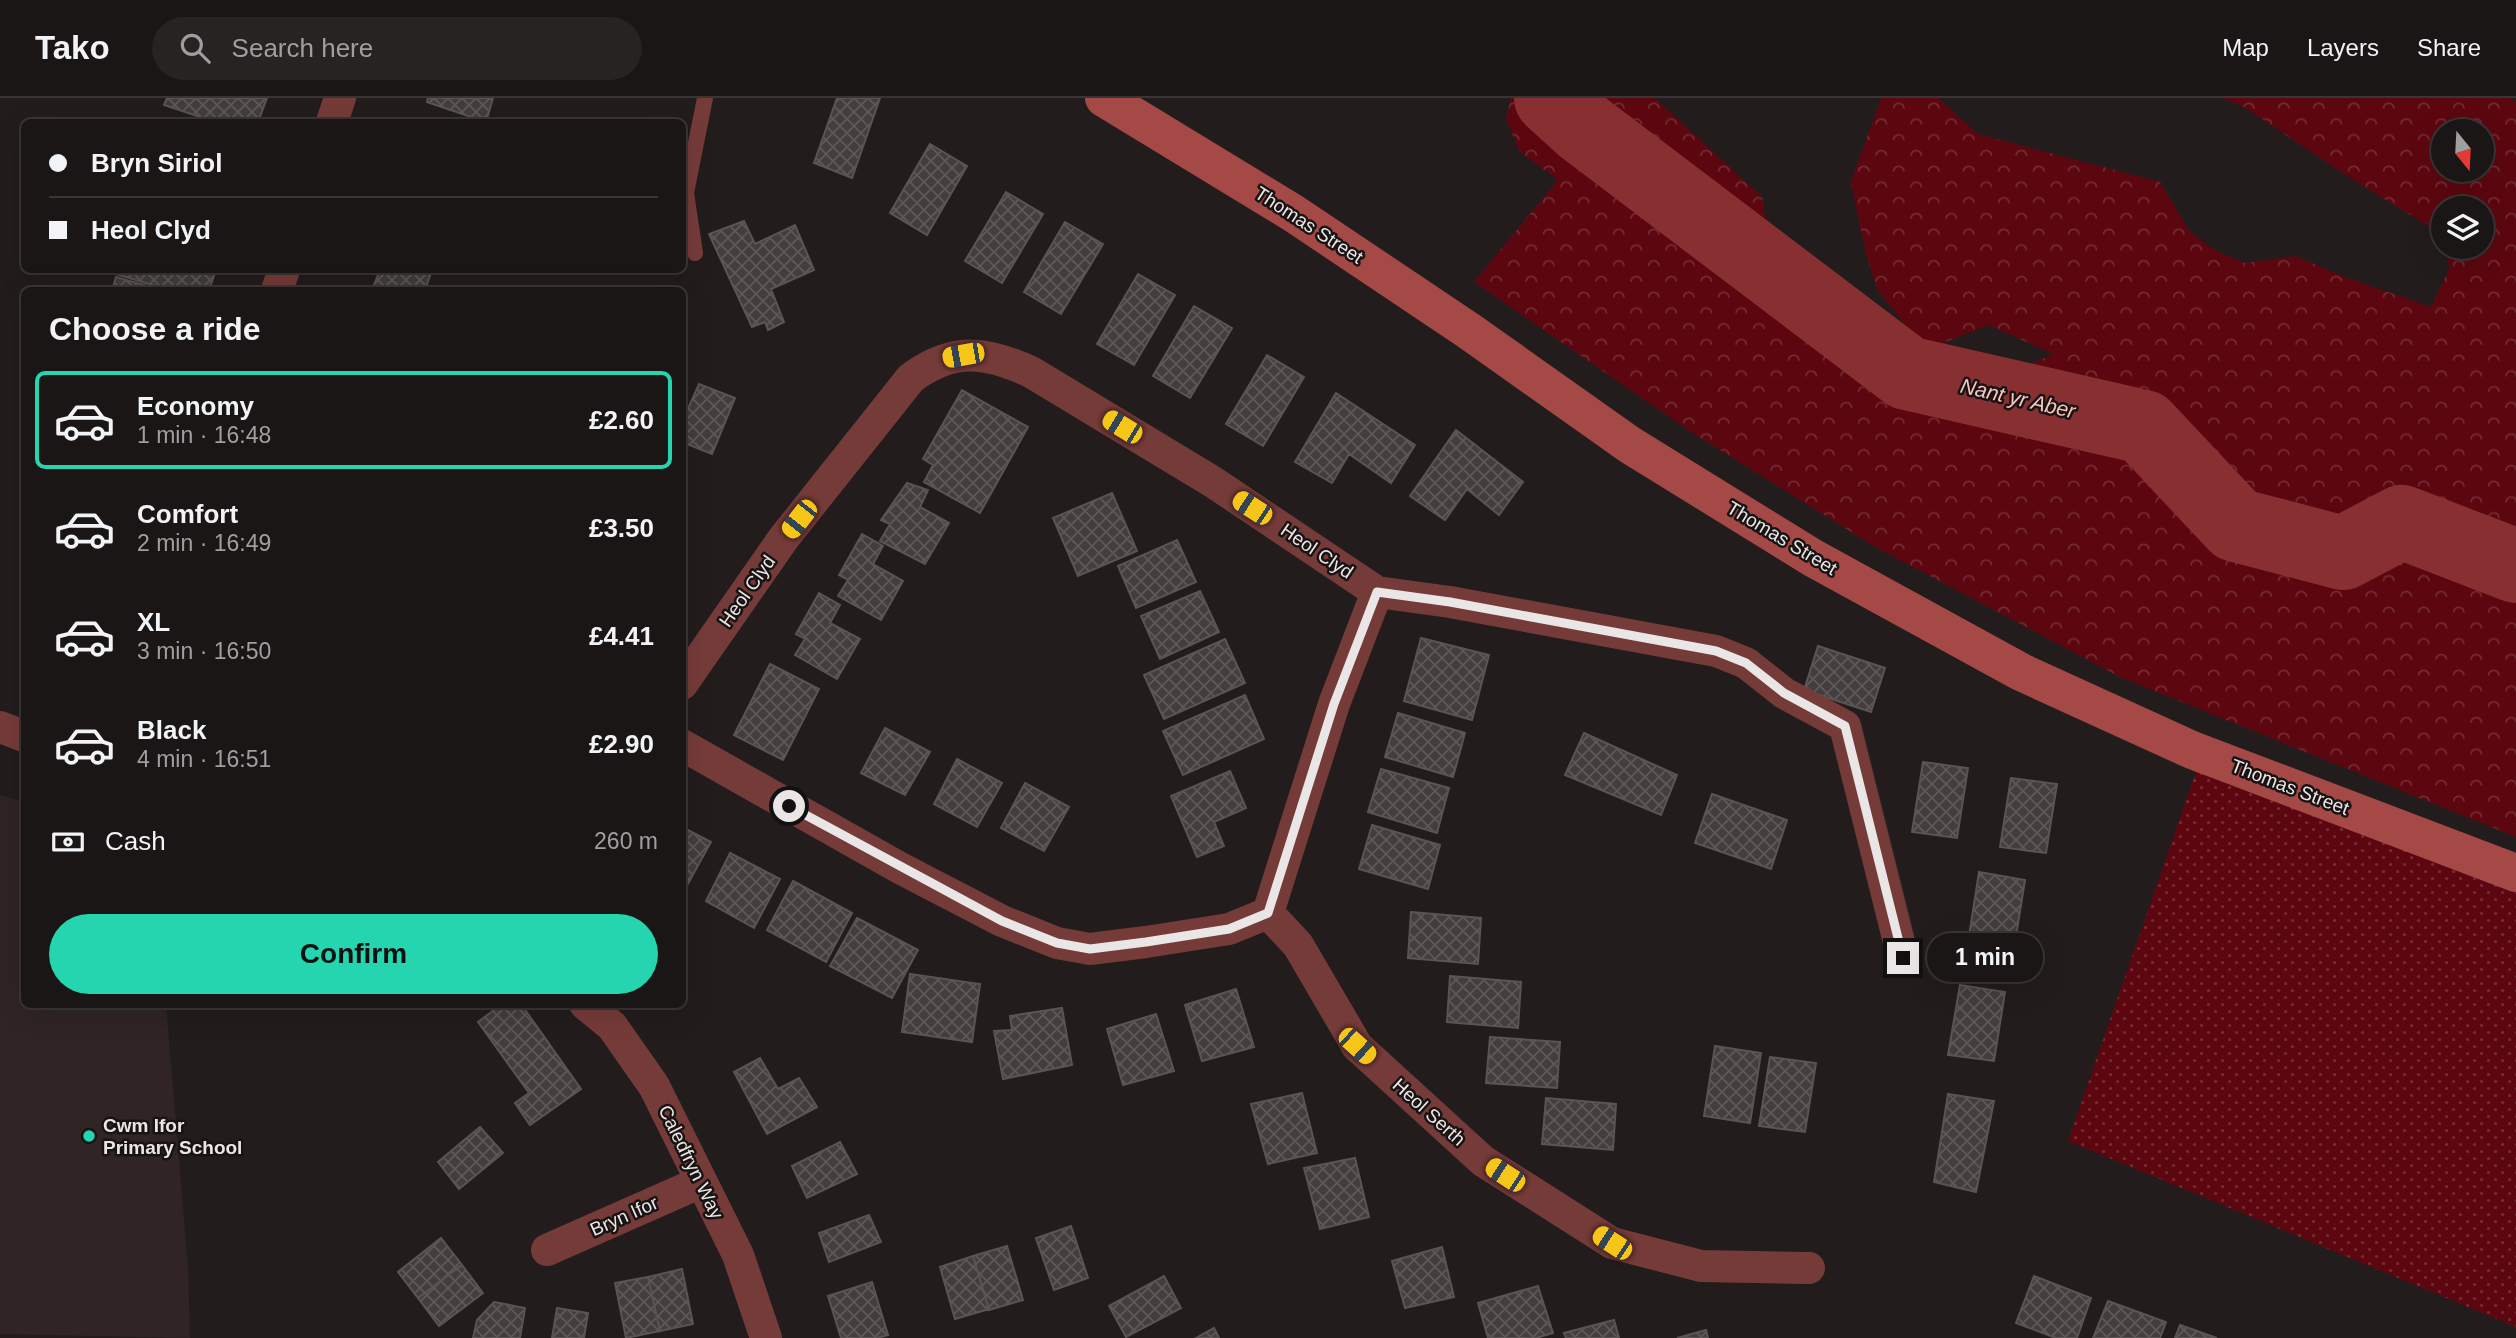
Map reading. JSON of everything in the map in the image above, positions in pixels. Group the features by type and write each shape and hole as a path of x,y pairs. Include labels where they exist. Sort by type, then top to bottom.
{"main road":[{"name":"Thomas Street","path":"1104,98 1293,213 1469,331 1630,445 1825,565 2021,671 2192,750 2516,873"}],"street":[{"path":"333,119 340,98"},
{"name":"Heol Clyd","path":"686,678 783,538 903,386 927,366 944,358 963,355 988,358 1031,372 1213,482 1377,592 1450,602 1716,651 1746,663 1784,693 1845,726 1903,958"},
{"path":"686,747 900,868 1002,921 1057,943 1090,949 1229,929 1268,913 1334,704 1377,592"},
{"path":"0,727 21,735"},
{"name":"Heol Serth","path":"1268,913 1298,945 1357,1046 1483,1161 1612,1243 1701,1266 1809,1268"},
{"name":"Caledfryn Way","path":"590,1008 612,1026 654,1086 738,1255 766,1338"},
{"name":"Bryn Ifor","path":"547,1250 701,1182"}],"lane":[{"path":"695,253 686,192 705,98"}],"shaded area":[{"name":"Cwm Ifor Primary School","path":"0,795 21,801 21,1008 166,1008 188,1268 190,1338 0,1334"}],"green space":[{"path":"1511,98 1655,98 1762,197 1774,271 1907,373 1978,388 2053,354 1989,325 1925,350 1878,291 1866,255 1851,182 1881,98 1938,98 1978,134 2160,182 2190,232 2216,251 2245,263 2296,256 2345,277 2431,307 2449,269 2448,259 2494,259 2494,196 2431,196 2431,228 2344,174 2244,107 2222,98 2511,98 2516,102 2516,837 2122,678 1877,548 1691,432 1474,282 1558,180 1519,151 1506,118"},
{"path":"2208,737 2516,853 2516,1327 2068,1141"}],"building":[{"path":"167,98 267,98 259,119 206,119 164,105"},
{"path":"428,98 493,98 487,119 477,119 427,102"},
{"path":"837,98 880,98 852,178 814,163"},
{"path":"930,144 967,166 927,235 890,213"},
{"path":"1006,192 1043,214 1002,283 965,261"},
{"path":"744,221 755,244 795,225 814,270 771,289 784,322 768,330 765,322 752,327 709,234"},
{"path":"1065,222 1103,244 1061,314 1024,292"},
{"path":"215,273 210,287 159,287 116,274"},
{"path":"379,273 431,273 426,287 373,287"},
{"path":"1138,274 1175,295 1134,365 1097,344"},
{"path":"116,277 151,287 113,287"},
{"path":"1194,306 1232,328 1190,398 1153,376"},
{"path":"1267,355 1304,377 1263,446 1226,424"},
{"path":"699,384 735,398 712,454 686,444 686,413"},
{"path":"962,390 1028,427 980,513 924,482 933,465 923,459"},
{"path":"1336,393 1415,445 1391,483 1349,454 1332,483 1295,462"},
{"path":"1456,430 1523,482 1499,515 1467,489 1445,520 1410,496"},
{"path":"907,483 928,490 920,507 949,523 925,564 880,541 890,524 881,520"},
{"path":"1112,493 1137,551 1078,576 1053,518"},
{"path":"862,534 883,546 873,564 903,581 881,620 838,596 848,580 839,575"},
{"path":"1177,540 1196,582 1136,608 1118,566"},
{"path":"1200,591 1219,632 1160,659 1141,616"},
{"path":"819,593 840,605 830,623 860,639 837,679 795,655 805,639 796,634"},
{"path":"1421,638 1489,655 1472,720 1404,701"},
{"path":"1225,639 1245,683 1164,719 1144,675"},
{"path":"1818,646 1885,668 1871,712 1804,690"},
{"path":"770,664 819,689 783,760 734,735"},
{"path":"1245,695 1264,739 1183,775 1163,731"},
{"path":"1398,713 1465,733 1453,777 1385,757"},
{"path":"885,728 930,752 905,795 861,773"},
{"path":"1584,733 1677,775 1661,815 1565,775"},
{"path":"957,759 1002,783 977,827 934,804"},
{"path":"1923,762 1968,768 1957,838 1912,832"},
{"path":"1381,769 1449,788 1437,833 1368,812"},
{"path":"1230,771 1246,808 1214,822 1224,846 1197,857 1171,796"},
{"path":"2011,778 2057,784 2046,853 2000,847"},
{"path":"1025,783 1069,807 1044,851 1001,828"},
{"path":"1712,794 1787,820 1771,869 1695,843"},
{"path":"1372,825 1440,845 1428,889 1359,869"},
{"path":"686,829 711,842 686,887"},
{"path":"730,853 780,879 754,928 706,901"},
{"path":"1979,872 2025,880 2014,949 1968,943"},
{"path":"793,881 852,913 826,962 767,930"},
{"path":"1411,912 1481,918 1478,964 1408,958"},
{"path":"857,918 918,950 892,998 830,966"},
{"path":"910,974 980,984 972,1042 902,1032"},
{"path":"1450,976 1521,982 1518,1028 1447,1022"},
{"path":"1960,985 2005,992 1994,1061 1948,1055"},
{"path":"1236,989 1254,1047 1202,1061 1185,1005"},
{"path":"497,1008 524,1008 581,1089 530,1125 515,1103 529,1093 478,1022"},
{"path":"1062,1008 1072,1065 1003,1079 994,1031 1012,1030 1010,1016"},
{"path":"1156,1014 1174,1071 1123,1085 1107,1029"},
{"path":"1490,1037 1560,1042 1557,1088 1486,1083"},
{"path":"1715,1046 1761,1053 1750,1123 1704,1116"},
{"path":"1770,1057 1816,1063 1805,1132 1759,1126"},
{"path":"760,1058 778,1089 799,1078 817,1107 767,1134 734,1072"},
{"path":"1302,1093 1317,1153 1268,1164 1251,1104"},
{"path":"1948,1094 1994,1101 1976,1192 1934,1182"},
{"path":"1546,1098 1616,1104 1613,1150 1542,1144"},
{"path":"480,1127 503,1153 459,1189 438,1162"},
{"path":"840,1142 857,1174 807,1198 792,1166"},
{"path":"1355,1158 1369,1217 1320,1229 1304,1168"},
{"path":"869,1215 881,1242 829,1262 819,1233"},
{"path":"1071,1226 1088,1278 1054,1290 1036,1238"},
{"path":"441,1238 462,1265 418,1298 398,1272"},
{"path":"1007,1246 1023,1300 989,1310 973,1256"},
{"path":"1442,1247 1454,1297 1405,1308 1392,1261"},
{"path":"973,1256 989,1309 955,1319 940,1267"},
{"path":"462,1265 483,1293 439,1326 418,1298"},
{"path":"682,1269 693,1324 660,1331 648,1277"},
{"path":"1164,1276 1181,1308 1126,1337 1109,1306"},
{"path":"2034,1276 2091,1298 2077,1338 2056,1338 2016,1323"},
{"path":"648,1277 660,1331 626,1338 615,1283"},
{"path":"872,1282 888,1335 877,1338 841,1338 828,1296"},
{"path":"1538,1286 1553,1333 1536,1338 1488,1338 1478,1303"},
{"path":"2108,1301 2166,1322 2160,1338 2093,1338"},
{"path":"494,1302 525,1308 520,1338 473,1338 477,1320"},
{"path":"557,1308 588,1313 584,1338 552,1338"},
{"path":"1614,1320 1619,1338 1566,1338 1564,1333"},
{"path":"2180,1325 2217,1338 2175,1338"},
{"path":"1214,1328 1219,1338 1196,1338"},
{"path":"1706,1330 1708,1338 1677,1338"}],"waterway":[{"name":"Nant yr Aber","path":"1551,98 1584,128 1907,373 2144,427 2236,525 2343,553 2402,522 2516,566"}],"place":[{"name":"Cwm Ifor Primary School","path":"89,1136"}],"route":[{"path":"789,806 1002,921 1057,943 1090,949 1229,929 1268,913 1334,704 1377,592 1450,602 1716,651 1746,663 1784,693 1845,726 1903,958"}]}
